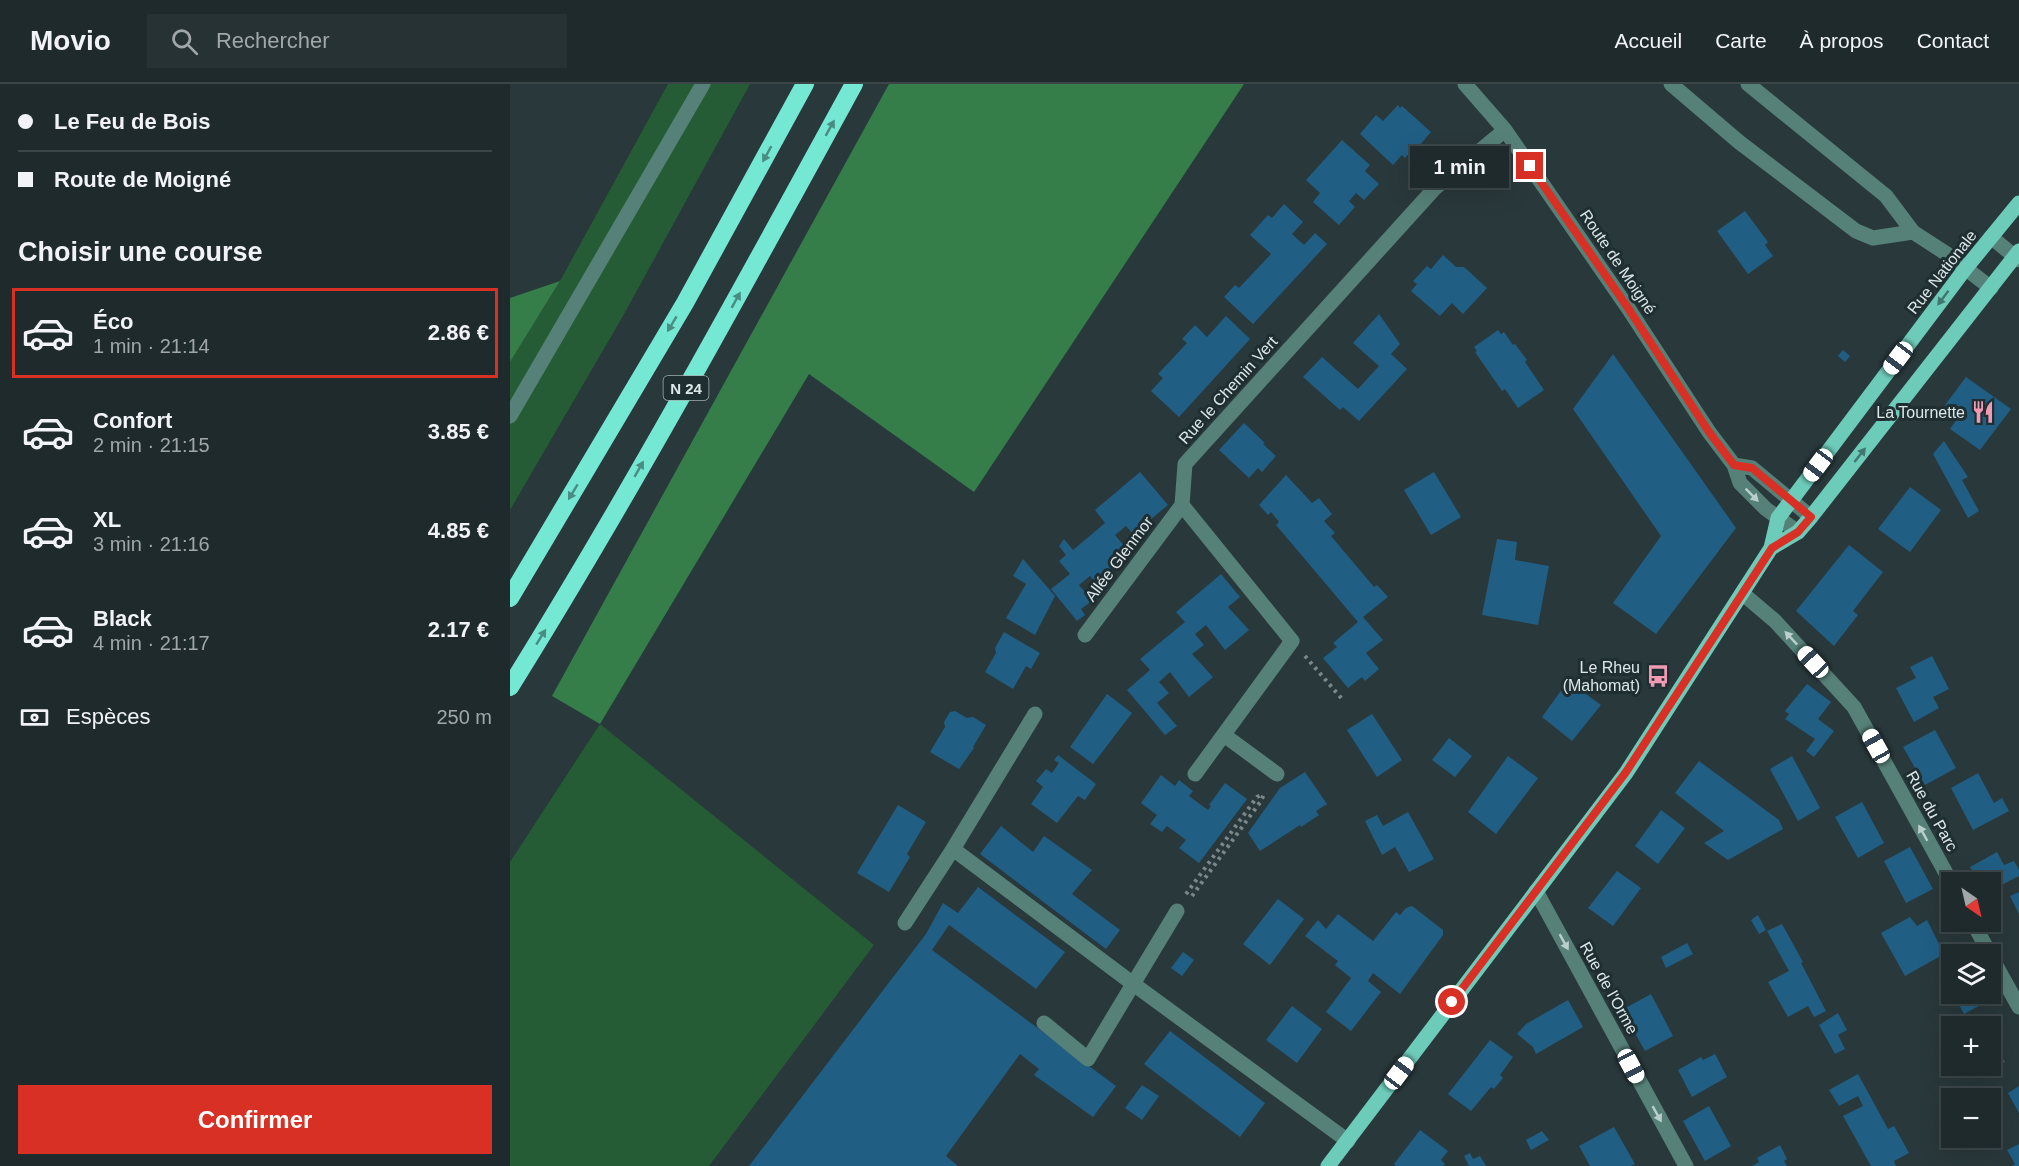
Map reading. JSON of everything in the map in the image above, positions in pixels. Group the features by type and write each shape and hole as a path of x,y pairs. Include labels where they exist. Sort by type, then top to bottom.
{"highway":[{"name":"N 24","path":"510,598 685,303 805,84"},
{"name":"N 24","path":"510,687 553,618 728,314 854,84"}],"main road":[{"name":"Rue Nationale","path":"1772,548 1778,518 1965,269 2019,203"},
{"path":"1328,1166 1626,772 1772,548 1798,532 1811,517 2018,256"}],"street":[{"path":"510,416 703,84"},
{"name":"Route de Moigné","path":"1466,84 1505,130 1628,308 1709,432 1734,465 1740,483 1778,518 1798,532"},
{"path":"1671,84 1739,142 1856,231 1873,237 1913,232"},
{"path":"1748,84 1886,195 1913,232 1947,254 1991,288"},
{"name":"Rue le Chemin Vert","path":"1182,505 1185,464 1435,188 1505,130"},
{"path":"1991,237 2018,256"},
{"path":"1734,465 1752,468 1811,517"},
{"path":"1182,505 1292,640 1195,774"},
{"name":"Allée Glenmor","path":"1085,635 1182,505"},
{"name":"Rue du Parc","path":"1742,593 1775,621 1854,707 1945,872"},
{"path":"905,924 1035,714"},
{"path":"1224,735 1277,774"},
{"path":"953,849 1348,1141"},
{"name":"Rue de l'Orme","path":"1536,891 1686,1166"},
{"path":"1044,1023 1088,1059 1177,911"},
{"path":"2001,975 2019,1007"}],"path":[{"path":"1292,640 1342,699"},
{"path":"1177,911 1177,906 1257,797 1262,795 1277,774"}],"green space":[{"path":"668,84 750,84 623,316 510,510 510,362 560,281"},
{"path":"889,84 1244,84 974,492 809,374 600,724 552,696"},
{"path":"560,281 510,362 510,298"},
{"path":"600,724 874,945 709,1166 510,1166 510,862"}],"building":[{"path":"1398,105 1431,132 1413,153 1411,151 1405,158 1402,155 1393,165 1360,134 1376,115 1383,121"},
{"path":"1342,140 1370,165 1365,171 1379,184 1364,200 1356,193 1349,201 1355,207 1339,225 1313,202 1320,193 1306,180"},
{"path":"1284,204 1303,222 1292,234 1304,245 1315,233 1327,244 1253,324 1224,297 1235,285 1239,288 1271,254 1250,235 1268,215 1272,218"},
{"path":"1745,211 1768,242 1765,245 1773,256 1748,274 1717,231"},
{"path":"1443,255 1456,267 1464,267 1487,288 1463,314 1452,303 1440,316 1411,291 1417,284 1413,281 1427,266 1431,269"},
{"path":"1379,314 1400,344 1391,354 1407,369 1359,421 1343,407 1340,410 1303,377 1322,357 1358,389 1379,366 1353,343"},
{"path":"1226,316 1250,339 1179,417 1151,391 1163,378 1158,374 1187,343 1182,339 1195,325 1207,337"},
{"path":"1498,330 1501,334 1504,332 1513,345 1515,344 1544,390 1518,408 1505,389 1502,391 1475,352 1477,351 1474,347"},
{"path":"1843,350 1850,356 1845,362 1838,356"},
{"path":"1613,354 1736,528 1656,634 1613,603 1661,536 1573,409"},
{"path":"1966,377 2011,409 1980,450 1950,429 1959,416 1945,405"},
{"path":"1244,423 1276,456 1262,472 1258,468 1249,478 1219,450"},
{"path":"1944,441 1968,477 1962,480 1979,511 1968,518 1933,454"},
{"path":"1140,472 1168,505 1133,534 1126,526 1115,535 1130,553 1119,563 1121,565 1097,585 1090,576 1079,585 1092,601 1081,609 1085,615 1077,621 1051,589 1070,574 1059,561 1066,555 1059,546 1064,539 1073,550 1105,523 1095,510"},
{"path":"1434,472 1461,517 1431,535 1404,490"},
{"path":"1286,475 1312,503 1319,498 1332,514 1324,521 1335,533 1331,536 1374,587 1377,585 1388,597 1363,617 1383,640 1366,653 1379,669 1365,681 1362,677 1348,688 1323,658 1337,647 1333,643 1358,622 1276,525 1279,522 1271,512 1268,515 1259,505"},
{"path":"1910,487 1941,510 1910,552 1878,529"},
{"path":"1497,539 1517,542 1515,560 1549,566 1538,625 1482,615"},
{"path":"1849,545 1883,572 1853,611 1858,615 1834,646 1796,611"},
{"path":"1023,559 1055,596 1035,635 1006,618 1026,584 1013,576"},
{"path":"1221,574 1240,597 1228,607 1249,630 1225,650 1206,625 1195,634 1204,645 1192,654 1213,677 1189,697 1170,672 1159,682 1169,693 1157,703 1177,726 1165,735 1127,690 1150,670 1140,659 1185,622 1176,612"},
{"path":"1004,632 1040,653 1031,669 1026,666 1013,689 985,672"},
{"path":"1932,656 1949,689 1933,697 1939,708 1914,722 1896,688 1916,678 1910,667"},
{"path":"1568,681 1601,705 1572,741 1542,717"},
{"path":"1807,684 1831,702 1818,719 1834,731 1814,757 1806,751 1815,739 1785,719 1789,714 1785,711"},
{"path":"1107,694 1132,713 1093,764 1070,747"},
{"path":"955,711 967,718 973,717 986,725 974,748 959,769 930,752 945,727 944,722 950,712"},
{"path":"1372,714 1402,760 1377,777 1347,730"},
{"path":"1935,730 1956,768 1925,785 1903,747"},
{"path":"1449,738 1472,756 1455,777 1432,760"},
{"path":"1058,755 1096,784 1085,800 1078,796 1057,823 1031,804 1043,787 1036,781 1046,769 1052,773 1059,763 1054,760"},
{"path":"1508,756 1538,778 1496,834 1468,812"},
{"path":"1792,756 1820,808 1798,821 1770,769"},
{"path":"1699,761 1779,820 1783,829 1728,860 1704,843 1724,831 1675,793"},
{"path":"1305,772 1327,804 1316,811 1319,815 1260,851 1248,833 1280,788"},
{"path":"1978,773 1994,803 2002,798 2009,811 1973,830 1951,788"},
{"path":"1161,775 1175,786 1179,780 1193,791 1189,796 1208,810 1211,806 1209,805 1225,783 1247,799 1199,863 1179,848 1186,840 1167,826 1162,832 1150,824 1157,815 1141,803"},
{"path":"1862,802 1884,843 1858,858 1835,817"},
{"path":"898,805 926,822 907,854 910,857 889,892 857,873"},
{"path":"1661,810 1685,828 1658,864 1635,846"},
{"path":"1408,812 1434,859 1409,872 1395,847 1382,855 1365,821 1377,815 1383,826"},
{"path":"1001,826 1033,852 1044,836 1092,870 1072,894 1120,930 1106,949 980,854"},
{"path":"1910,847 1933,889 1906,903 1884,861"},
{"path":"1997,852 2004,865 2014,861 2019,870 2019,876 2001,885 2001,872 1973,872 1970,867"},
{"path":"1617,871 1641,888 1613,926 1588,908"},
{"path":"978,887 1065,952 1036,989 949,925 932,950 1116,1086 1093,1117 1034,1075 1039,1069 1020,1054 946,1156 958,1166 749,1166 926,934 943,903 958,913"},
{"path":"2019,892 2019,914 2010,896"},
{"path":"1278,899 1304,919 1270,965 1243,944"},
{"path":"1412,906 1443,930 1443,935 1400,994 1373,973 1368,981 1381,992 1351,1031 1326,1012 1351,978 1335,965 1338,961 1305,936 1318,920 1326,929 1338,914 1373,941 1396,912 1400,915 1406,908"},
{"path":"1758,915 1766,930 1759,934 1751,920"},
{"path":"1910,917 1917,926 1927,920 1941,948 1941,956 1905,976 1881,933"},
{"path":"1782,924 1826,1011 1814,1017 1808,1006 1788,1017 1768,982 1789,971 1767,931"},
{"path":"1687,943 1693,954 1666,968 1661,957"},
{"path":"1183,952 1194,960 1182,976 1171,968"},
{"path":"1651,994 1673,1036 1645,1051 1622,1010"},
{"path":"1568,1000 1583,1027 1536,1054 1533,1047 1517,1034 1526,1024"},
{"path":"1959,1004 1982,1004 1964,1014"},
{"path":"1292,1006 1322,1029 1297,1063 1266,1040"},
{"path":"1838,1013 1847,1030 1838,1035 1845,1049 1835,1054 1819,1025"},
{"path":"1170,1031 1265,1103 1240,1137 1144,1064"},
{"path":"1490,1040 1513,1057 1500,1075 1503,1078 1494,1089 1491,1087 1471,1111 1448,1094"},
{"path":"1715,1054 1727,1077 1692,1097 1678,1070 1701,1057 1703,1060"},
{"path":"1858,1074 1888,1129 1894,1126 1909,1153 1894,1161 1896,1166 1871,1166 1843,1116 1863,1106 1858,1096 1839,1106 1829,1090"},
{"path":"1142,1085 1159,1096 1142,1120 1125,1108"},
{"path":"2019,1086 2019,1113 2008,1093"},
{"path":"1709,1106 1731,1146 1705,1161 1683,1121"},
{"path":"1614,1127 1635,1164 1631,1166 1590,1166 1579,1146"},
{"path":"1420,1130 1448,1151 1441,1160 1445,1164 1443,1166 1396,1166 1394,1164"},
{"path":"1542,1131 1549,1140 1531,1150 1526,1140"},
{"path":"2019,1144 2019,1166 2012,1166 2015,1164 2007,1150"},
{"path":"1780,1145 1787,1159 1784,1161 1787,1166 1752,1166 1759,1162 1757,1158"},
{"path":"1470,1153 1473,1159 1480,1156 1486,1166 1469,1166 1464,1156"}],"place":[{"name":"La Tournette","path":"1983,412"},
{"name":"Le Rheu (Mahomat)","path":"1658,676"}],"route":[{"path":"1452,1002 1626,772 1772,548 1798,532 1811,517 1752,468 1734,465 1723,452 1628,308 1530,166"}]}
